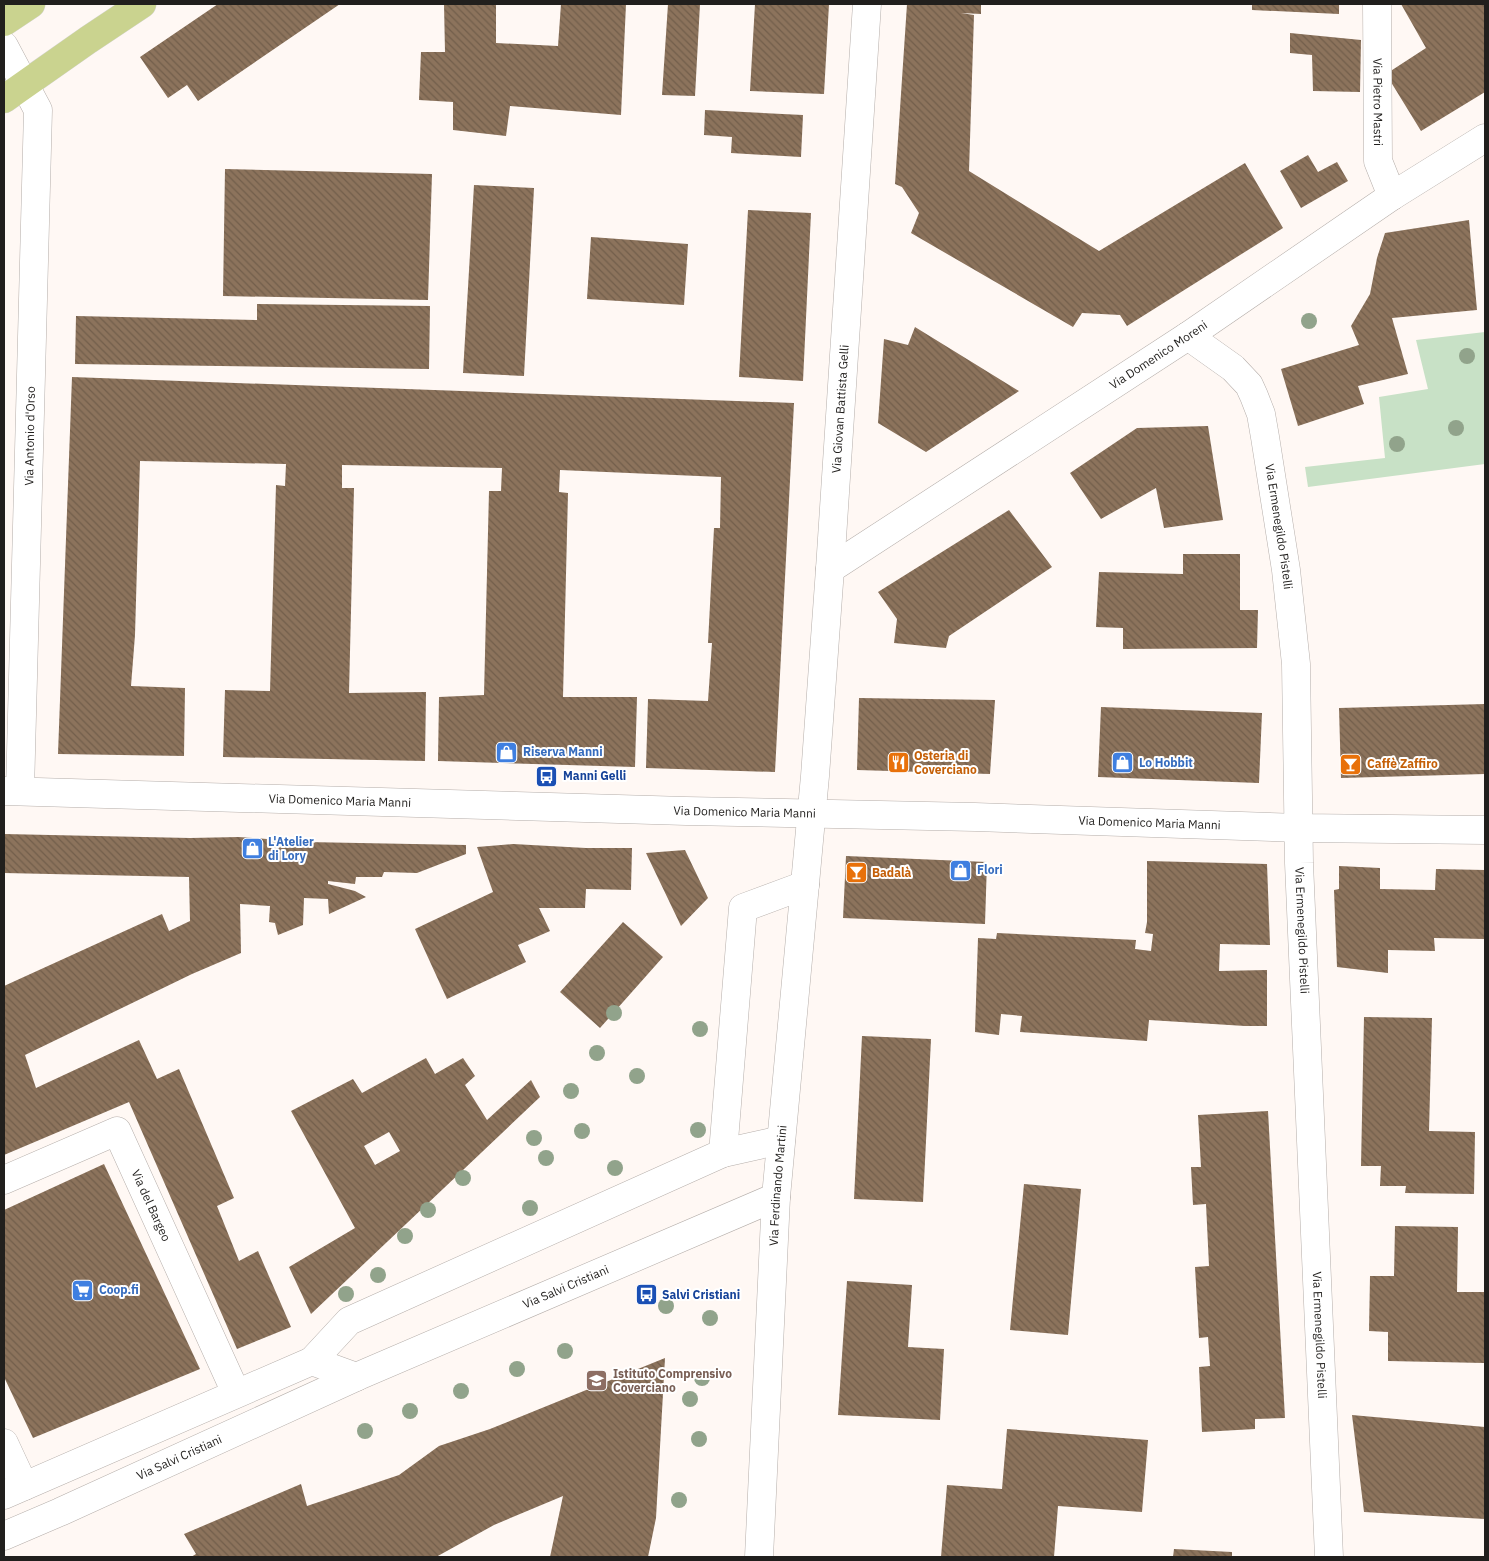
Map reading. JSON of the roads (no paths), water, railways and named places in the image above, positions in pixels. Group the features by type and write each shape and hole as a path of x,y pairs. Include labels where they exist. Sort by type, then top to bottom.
{"main road":[{"path":"4,22 31,4"},
{"path":"14,91 142,4"}],"street":[{"name":"Via Giovan Battista Gelli","path":"812,813 867,4"},
{"name":"Via Pietro Mastri","path":"1377,4 1378,161 1392,196"},
{"name":"Via Antonio d'Orso","path":"4,46 14,91 38,110 12,791"},
{"name":"Via Domenico Moreni","path":"830,569 1188,336 1392,196 1485,138"},
{"name":"Via Ermenegildo Pistelli","path":"1188,336 1210,350 1241,375 1249,385 1254,396 1261,414 1286,570 1296,664 1299,828 1329,1557"},
{"name":"Via Domenico Maria Manni","path":"12,791 686,811 975,817 1299,828 1485,830"},
{"name":"Via Ferdinando Martini","path":"759,1557 776,1197 812,813"},
{"path":"723,1152 743,908 805,885"},
{"name":"Via del Bargeo","path":"4,1180 117,1131 236,1393"},
{"path":"4,1443 14,1491 312,1361 349,1321 723,1152 782,1140"},
{"name":"Via Salvi Cristiani","path":"4,1536 356,1377 776,1197"},
{"path":"312,1361 356,1377"}],"place":[{"name":"Riserva Manni","path":"507,752"},
{"name":"Osteria di Coverciano","path":"898,763"},
{"name":"Lo Hobbit","path":"1123,763"},
{"name":"Caffè Zaffiro","path":"1351,764"},
{"name":"Manni Gelli","path":"547,776"},
{"name":"L'Atelier di Lory","path":"252,849"},
{"name":"Flori","path":"961,870"},
{"name":"Badalà","path":"856,873"},
{"name":"Coop.fi","path":"83,1290"},
{"name":"Salvi Cristiani","path":"646,1295"},
{"name":"Istituto Comprensivo Coverciano","path":"597,1381"}]}
